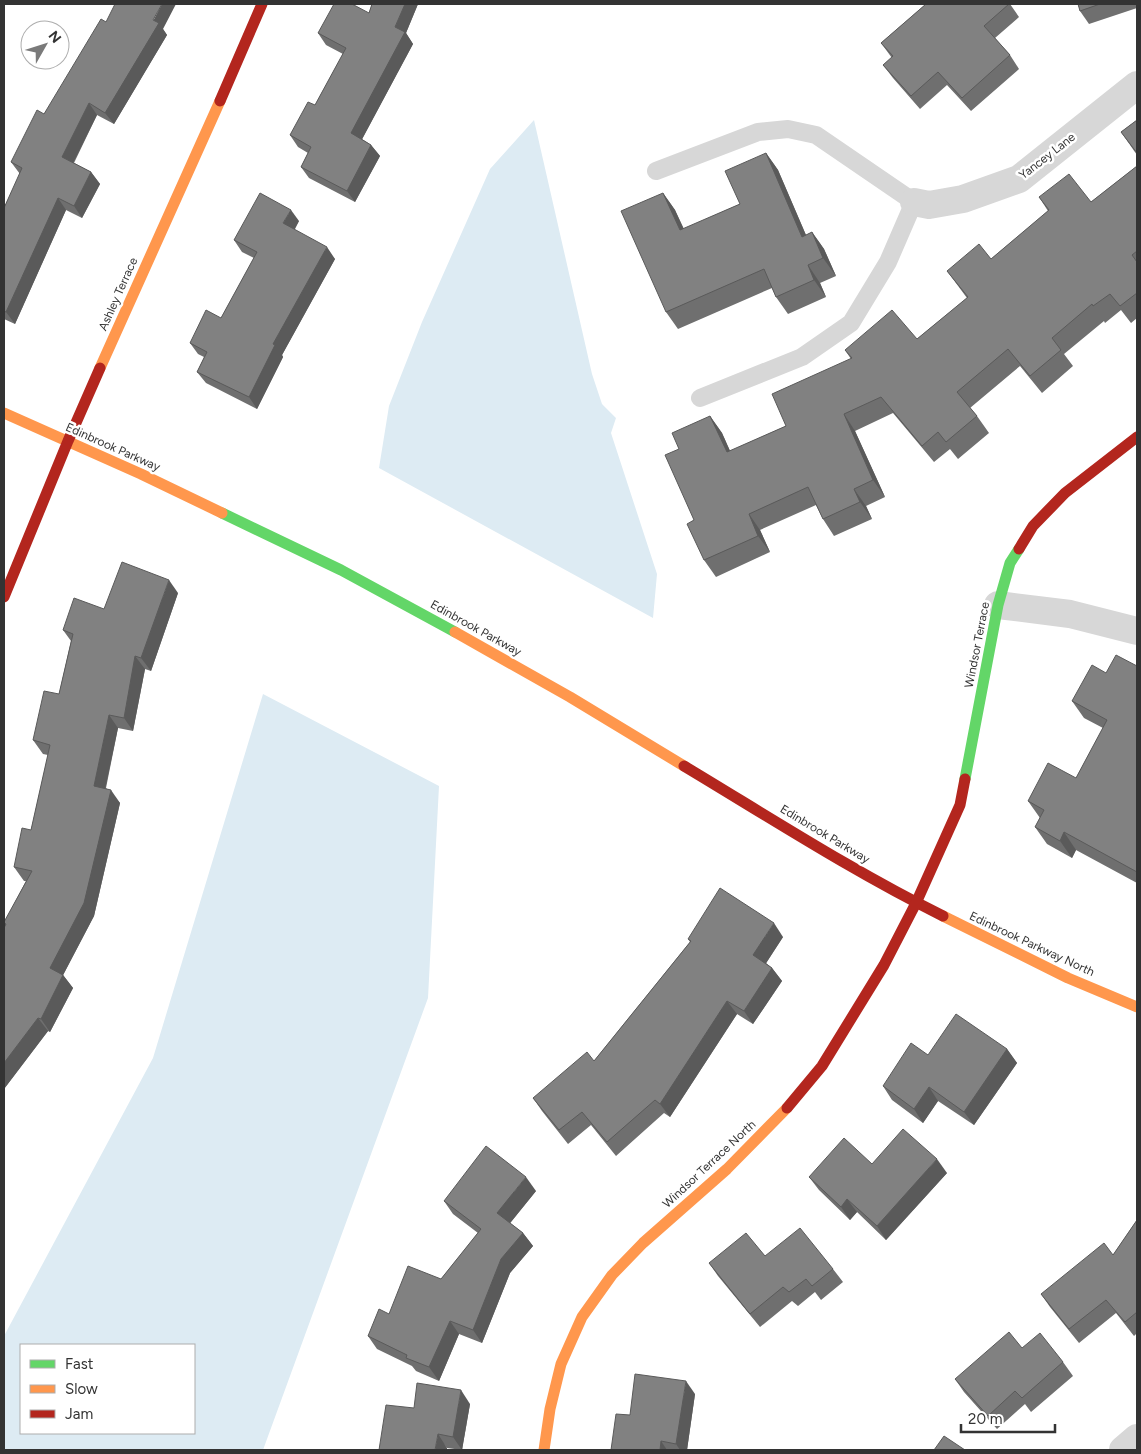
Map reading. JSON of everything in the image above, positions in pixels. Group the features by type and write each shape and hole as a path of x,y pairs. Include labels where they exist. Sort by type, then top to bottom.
{"street":[{"name":"Ashley Terrace","path":"4,597 68,441 254,26 262,4"},
{"name":"Yancey Lane","path":"914,202 929,205 963,199 1019,179 1137,85"},
{"name":"Edinbrook Parkway","path":"4,413 141,474 342,570 570,697 916,903"},
{"name":"Windsor Terrace","path":"916,903 960,805 998,605 1010,563 1033,526 1065,492 1137,437"},
{"path":"998,605 1070,614 1137,631"},
{"name":"Edinbrook Parkway North","path":"916,903 1068,978 1137,1007"},
{"name":"Windsor Terrace North","path":"544,1450 550,1409 561,1364 582,1317 612,1275 778,1118 822,1066 884,965 916,903"},
{"path":"1122,1450 1137,1438"}],"lane":[{"path":"656,171 758,132 788,129 816,135 914,202 888,262 850,323 802,357 700,398"}],"shaded area":[{"path":"534,120 592,374 602,404 616,418 611,433 657,574 653,618 379,468 389,406 422,322 490,169"},
{"path":"263,694 439,786 428,998 263,1450 4,1450 4,1336 153,1058"}],"building":[{"path":"115,4 162,4 153,20 159,23 105,113 89,103 62,157 91,172 74,206 58,198 6,312 4,311 4,208 22,168 11,162 37,110 44,114 101,19 106,22"},
{"path":"334,4 352,4 369,13 372,4 405,4 395,27 405,32 351,133 371,145 347,191 301,167 311,147 290,135 308,102 315,105 346,48 318,33"},
{"path":"926,4 1009,4 984,26 1010,55 962,98 938,72 911,96 883,65 893,56 881,43"},
{"path":"1078,4 1100,4 1080,11"},
{"path":"1137,120 1137,153 1121,132"},
{"path":"766,153 802,237 812,232 823,258 808,265 814,280 776,297 764,269 666,312 621,211 663,193 680,230 740,204 725,171"},
{"path":"1137,166 1137,251 1132,255 1137,262 1137,293 1120,306 1110,294 1093,306 1092,304 1052,338 1061,350 1030,376 1008,349 957,392 977,416 946,442 938,432 922,446 881,397 844,414 873,480 854,489 860,502 823,519 808,487 749,514 758,536 704,560 687,524 694,520 665,455 679,449 672,433 710,416 727,452 786,426 772,394 852,358 845,350 892,310 917,339 968,297 947,271 979,244 991,259 1049,210 1039,197 1069,174 1091,202"},
{"path":"260,193 291,210 283,223 327,247 273,344 275,345 249,397 197,372 207,352 190,343 206,310 221,318 257,252 234,240"},
{"path":"122,562 169,580 141,658 135,656 124,718 109,715 94,786 111,790 84,903 50,968 63,975 41,1019 38,1018 4,1063 4,928 6,924 4,922 32,871 14,867 22,828 31,830 50,745 33,740 44,691 59,694 73,634 63,630 74,598 104,609"},
{"path":"1116,655 1137,666 1137,872 1064,832 1060,841 1035,827 1044,810 1028,801 1048,763 1076,778 1107,720 1072,701 1092,665 1106,673"},
{"path":"720,888 774,923 753,955 772,968 744,1011 727,1001 660,1104 655,1100 607,1142 582,1112 559,1130 533,1098 587,1052 594,1061 691,941 688,939"},
{"path":"956,1014 1007,1049 964,1112 929,1087 914,1109 883,1086 911,1043 928,1055"},
{"path":"903,1129 937,1159 877,1226 847,1199 841,1207 809,1177 844,1138 872,1164"},
{"path":"486,1146 526,1177 497,1213 523,1233 501,1259 473,1330 450,1321 429,1367 406,1358 407,1355 368,1336 379,1309 389,1314 408,1266 441,1279 481,1229 444,1201"},
{"path":"1137,1220 1137,1312 1125,1322 1106,1300 1069,1329 1041,1294 1104,1243 1113,1255"},
{"path":"800,1228 833,1269 812,1286 806,1279 789,1292 783,1287 750,1314 709,1263 746,1233 765,1256"},
{"path":"1009,1332 1022,1348 1040,1333 1063,1362 1022,1398 1015,1391 988,1416 955,1379"},
{"path":"635,1374 686,1381 676,1444 661,1441 660,1450 611,1450 616,1414 630,1415"},
{"path":"417,1383 461,1390 453,1437 438,1434 435,1450 379,1450 386,1405 414,1408"},
{"path":"944,1436 965,1450 934,1450"}],"traffic: fast":[{"path":"222,513 341,570 455,632"},
{"path":"965,779 998,605 1010,563 1019,549"}],"traffic: slow":[{"path":"100,368 220,101"},
{"path":"4,413 141,474 222,513"},
{"path":"455,632 570,697 684,766"},
{"path":"943,916 1068,978 1137,1007"},
{"path":"544,1450 550,1409 561,1364 582,1317 612,1275 643,1243 727,1169 787,1108"}],"traffic: jam":[{"path":"220,101 262,4"},
{"path":"4,597 100,368"},
{"path":"1019,549 1033,526 1065,493 1137,437"},
{"path":"684,766 844,863 943,916"},
{"path":"787,1108 822,1066 884,965 916,903 960,805 965,779"}]}
